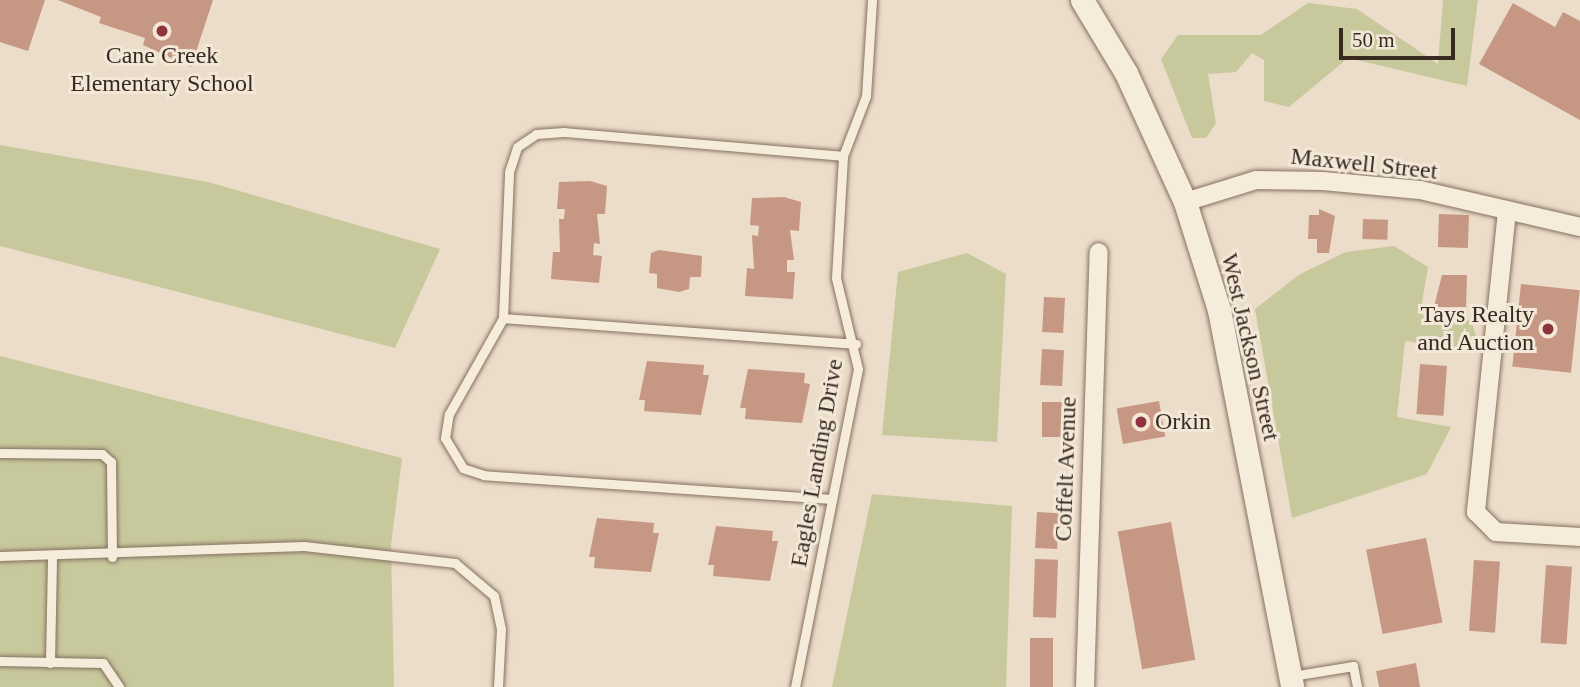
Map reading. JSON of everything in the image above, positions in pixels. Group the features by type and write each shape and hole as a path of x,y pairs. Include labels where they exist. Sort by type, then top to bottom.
{"street":[{"name":"West Jackson Street","path":"1082,0 1126,73 1185,202 1219,310 1291,681"},
{"name":"Maxwell Street","path":"1185,202 1256,180 1323,181 1420,190 1580,227"},
{"path":"1507,211 1476,512 1496,531 1580,537"},
{"name":"Coffelt Avenue","path":"1085,687 1099,252"}],"lane":[{"name":"Eagles Landing Drive","path":"794,687 858,369 856,344 836,278 843,156 866,96 872,0"},
{"path":"832,499 484,475 463,468 445,438 449,414 503,318 509,172 517,148 536,134 843,156"},
{"path":"503,318 856,344"},
{"path":"0,453 102,454 111,462 112,557"},
{"path":"0,556 112,557 304,546 455,563 494,596 501,629 498,687"},
{"path":"50,663 52,557"},
{"path":"0,661 103,663 119,687"},
{"path":"1291,681 1353,666 1357,687"}],"green space":[{"path":"1443,0 1478,0 1467,86 1348,58 1289,107 1264,101 1264,60 1252,53 1236,72 1208,74 1216,123 1206,138 1192,138 1161,59 1178,35 1261,35 1308,3 1357,9 1438,64"},
{"path":"0,145 208,182 440,249 395,348 0,246"},
{"path":"1394,246 1428,267 1420,314 1471,320 1481,351 1405,341 1397,417 1451,427 1427,474 1292,518 1255,309 1300,274 1346,252"},
{"path":"967,253 1006,274 997,442 882,435 898,272"},
{"path":"0,356 402,458 391,545 394,687 0,687"},
{"path":"872,494 1012,506 1006,687 832,687"}],"building":[{"name":"Cane Creek Elementary School","path":"0,0 45,0 28,51 0,42"},
{"name":"Cane Creek Elementary School","path":"58,0 213,0 191,67 143,45 145,38 99,23 101,17"},
{"path":"1513,3 1555,27 1563,12 1580,21 1580,120 1479,64"},
{"path":"590,181 607,186 605,214 597,214 600,244 594,243 593,255 602,256 599,283 551,279 553,252 560,252 559,219 564,219 565,209 557,209 559,182"},
{"path":"784,197 801,202 799,231 790,230 794,260 787,260 787,272 795,272 793,299 745,296 747,268 754,269 752,235 758,236 759,226 750,225 752,198"},
{"path":"1319,209 1335,216 1329,253 1317,253 1317,239 1308,239 1309,215 1319,215"},
{"path":"1439,214 1469,215 1468,248 1438,247"},
{"path":"1363,219 1388,220 1387,240 1362,239"},
{"path":"659,250 702,256 701,277 690,277 689,289 679,292 657,288 657,274 649,273 651,253"},
{"path":"1442,275 1467,275 1466,307 1434,307"},
{"name":"Tays Realty and Auction","path":"1521,284 1580,290 1571,373 1512,367"},
{"path":"1044,297 1065,298 1063,333 1042,332"},
{"path":"1042,349 1064,350 1062,386 1040,385"},
{"path":"647,361 704,365 703,375 709,375 701,415 644,411 645,400 639,400"},
{"path":"1420,364 1447,366 1443,416 1417,414"},
{"path":"748,369 805,373 804,383 810,384 802,423 745,419 746,408 740,408"},
{"name":"Orkin","path":"1159,401 1165,436 1123,444 1117,408"},
{"path":"1042,402 1063,402 1063,437 1042,437"},
{"path":"1037,512 1059,513 1057,549 1035,548"},
{"path":"597,518 654,523 653,533 659,533 651,572 594,568 595,557 589,557"},
{"path":"1171,522 1195,660 1142,669 1118,531"},
{"path":"716,526 773,531 772,541 778,541 770,581 713,576 714,565 708,565"},
{"path":"1426,538 1442,622 1383,634 1366,550"},
{"path":"1035,559 1058,560 1056,618 1033,617"},
{"path":"1474,560 1500,562 1495,633 1469,631"},
{"path":"1546,565 1572,567 1566,645 1541,643"},
{"path":"1030,638 1053,638 1053,687 1030,687"},
{"path":"1416,663 1420,687 1379,687 1376,671"}],"place":[{"name":"Cane Creek Elementary School","path":"162,31"},
{"name":"Tays Realty and Auction","path":"1548,329"},
{"name":"Orkin","path":"1141,422"}]}
